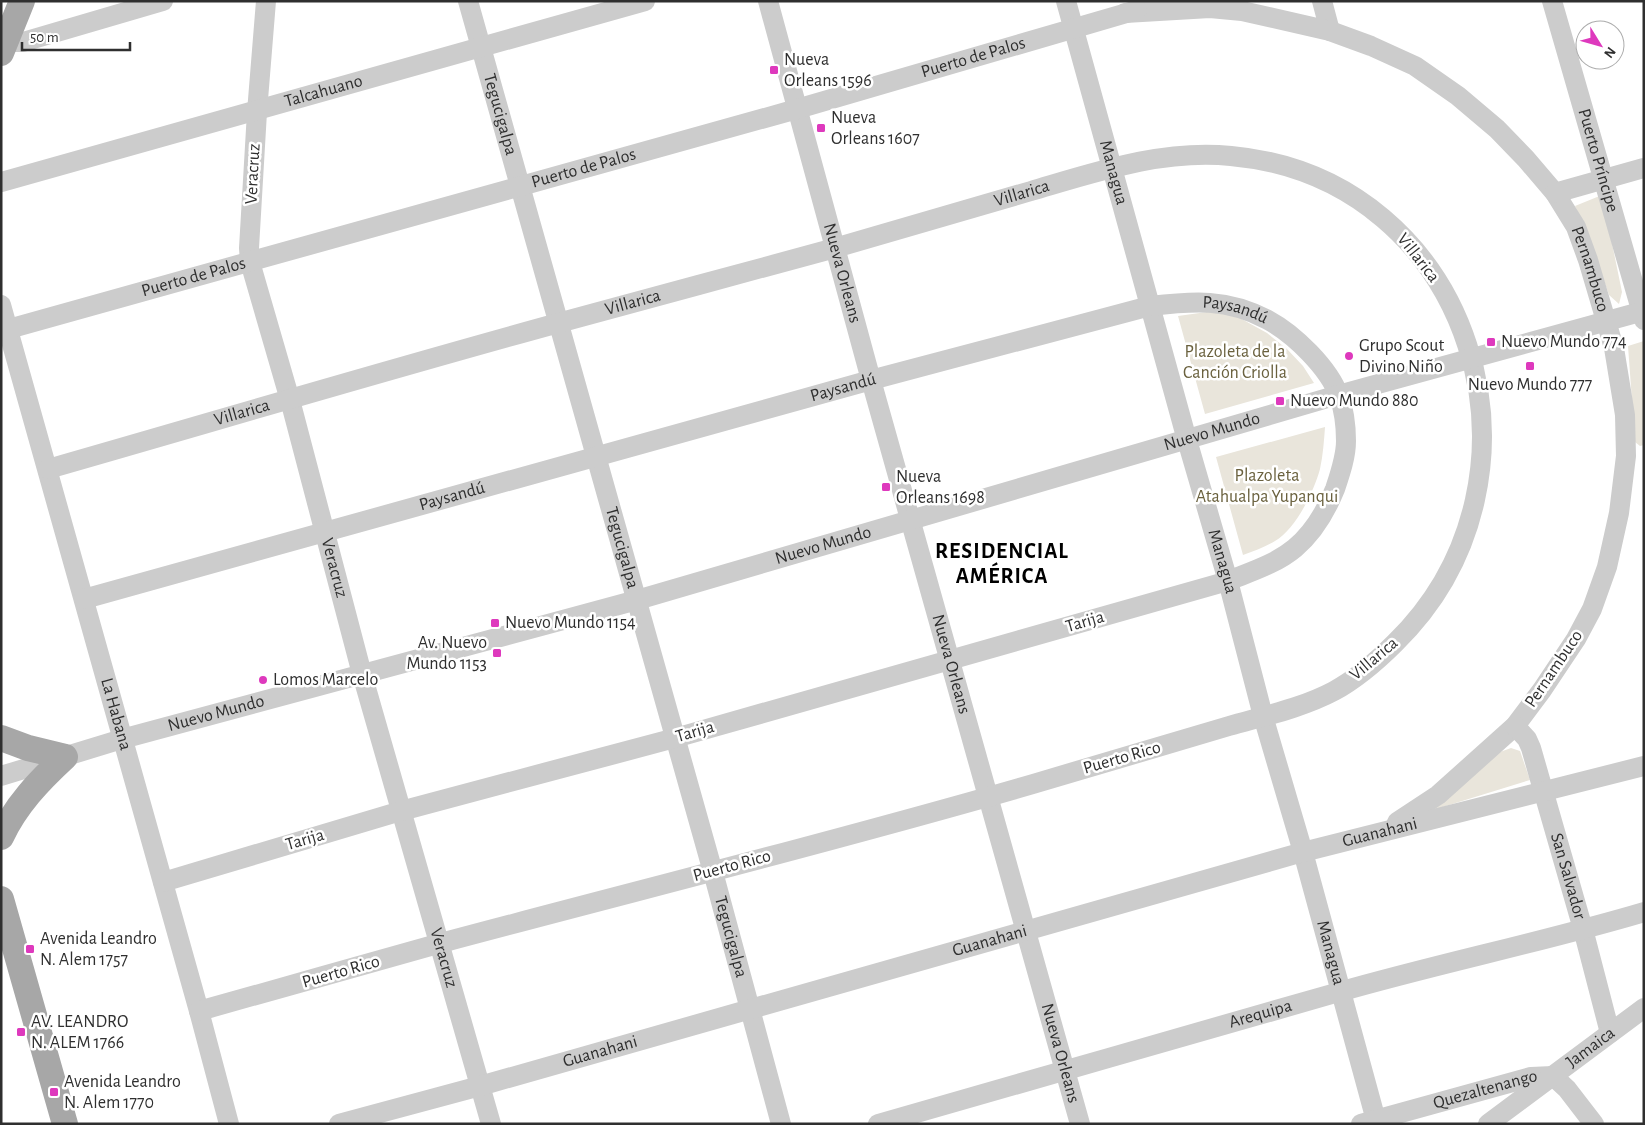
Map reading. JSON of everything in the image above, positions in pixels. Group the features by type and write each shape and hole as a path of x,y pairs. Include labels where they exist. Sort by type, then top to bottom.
{"main road":[{"path":"1,738 28,748 65,757"},
{"path":"1,837 13,814 24,799 44,776 65,757"},
{"path":"1,899 65,1124"}],"street":[{"path":"11,22 14,42 23,42 163,1"},
{"name":"Veracruz","path":"266,1 257,112 249,248 250,262 290,400 362,674 491,1124"},
{"name":"Tegucigalpa","path":"468,1 560,322 781,1124"},
{"name":"Talcahuano","path":"1,182 257,112 645,1"},
{"name":"Nueva Orleans","path":"768,1 871,380 1080,1124"},
{"name":"Managua","path":"1066,1 1111,168 1228,581 1263,716 1303,852 1340,991 1371,1122"},
{"name":"Puerto de Palos","path":"5,330 797,108 1165,1"},
{"path":"1322,1 1330,31"},
{"name":"Puerto Príncipe","path":"1552,1 1643,314"},
{"name":"Pernambuco","path":"1125,13 1210,8 1242,11 1330,31 1371,46 1415,66 1458,96 1497,130 1526,159 1555,193 1576,227 1607,321 1614,348 1625,415 1635,454 1607,567 1592,609 1576,639 1515,726 1438,795 1378,833"},
{"name":"Villarica","path":"48,469 560,322 835,248 1111,168 1167,157 1224,155 1281,164 1308,172 1337,186 1382,217 1402,234 1420,256 1434,275 1460,325 1472,360 1482,420 1480,466 1473,510 1462,543 1445,578 1419,618 1390,649 1353,679 1330,694 1263,716"},
{"path":"1555,193 1644,168"},
{"name":"Paysandú","path":"84,599 871,380 1150,306 1186,302 1212,302 1240,309 1267,319 1293,335 1327,375 1338,395 1344,418 1346,443 1340,474 1330,502 1314,529 1295,548 1269,564 1228,581"},
{"name":"La Habana","path":"1,305 5,330 48,469 229,1124"},
{"name":"Nuevo Mundo","path":"1,776 122,739 637,600 1338,395 1472,360 1607,321 1643,314"},
{"name":"Tarija","path":"163,882 401,812 675,738 1228,581"},
{"name":"Puerto Rico","path":"199,1012 438,944 989,797 1263,716"},
{"name":"San Salvador","path":"1515,726 1527,739 1544,792 1584,930 1610,1034"},
{"name":"Guanahani","path":"339,1124 480,1086 1303,852 1644,766"},
{"name":"Arequipa","path":"878,1124 1065,1072 1340,991 1584,930 1644,912"},
{"name":"Jamaica","path":"1488,1124 1644,1008"},
{"path":"1553,1076 1567,1089 1594,1124"},
{"name":"Quezaltenango","path":"1371,1122 1531,1077 1553,1076"}],"green space":[{"path":"1602,195 1622,292 1619,304 1609,295 1588,234 1575,206"},
{"name":"Plazoleta de la Canción Criolla","path":"1214,311 1238,317 1267,333 1287,349 1303,366 1314,383 1205,414 1178,316"},
{"path":"1644,341 1644,445 1640,446 1635,442 1628,346"},
{"name":"Plazoleta Atahualpa Yupanqui","path":"1325,427 1320,469 1309,498 1297,519 1275,541 1243,555 1216,457"},
{"path":"1511,748 1520,751 1530,780 1433,810 1500,752"}],"place":[{"name":"Nueva Orleans 1596","path":"774,70"},
{"name":"Nueva Orleans 1607","path":"821,128"},
{"name":"Nuevo Mundo 774","path":"1491,342"},
{"name":"Grupo Scout Divino Niño","path":"1349,356"},
{"name":"Nuevo Mundo 777","path":"1530,366"},
{"name":"Nuevo Mundo 880","path":"1280,401"},
{"name":"Nueva Orleans 1698","path":"886,487"},
{"name":"Nuevo Mundo 1154","path":"495,623"},
{"name":"Av. Nuevo Mundo 1153","path":"497,653"},
{"name":"Lomos Marcelo","path":"263,680"},
{"name":"Avenida Leandro N. Alem 1757","path":"30,949"},
{"name":"AV. LEANDRO N. ALEM 1766","path":"21,1032"},
{"name":"Avenida Leandro N. Alem 1770","path":"54,1092"}],"district":[{"name":"RESIDENCIAL AMÉRICA","path":"1002,564"}]}
